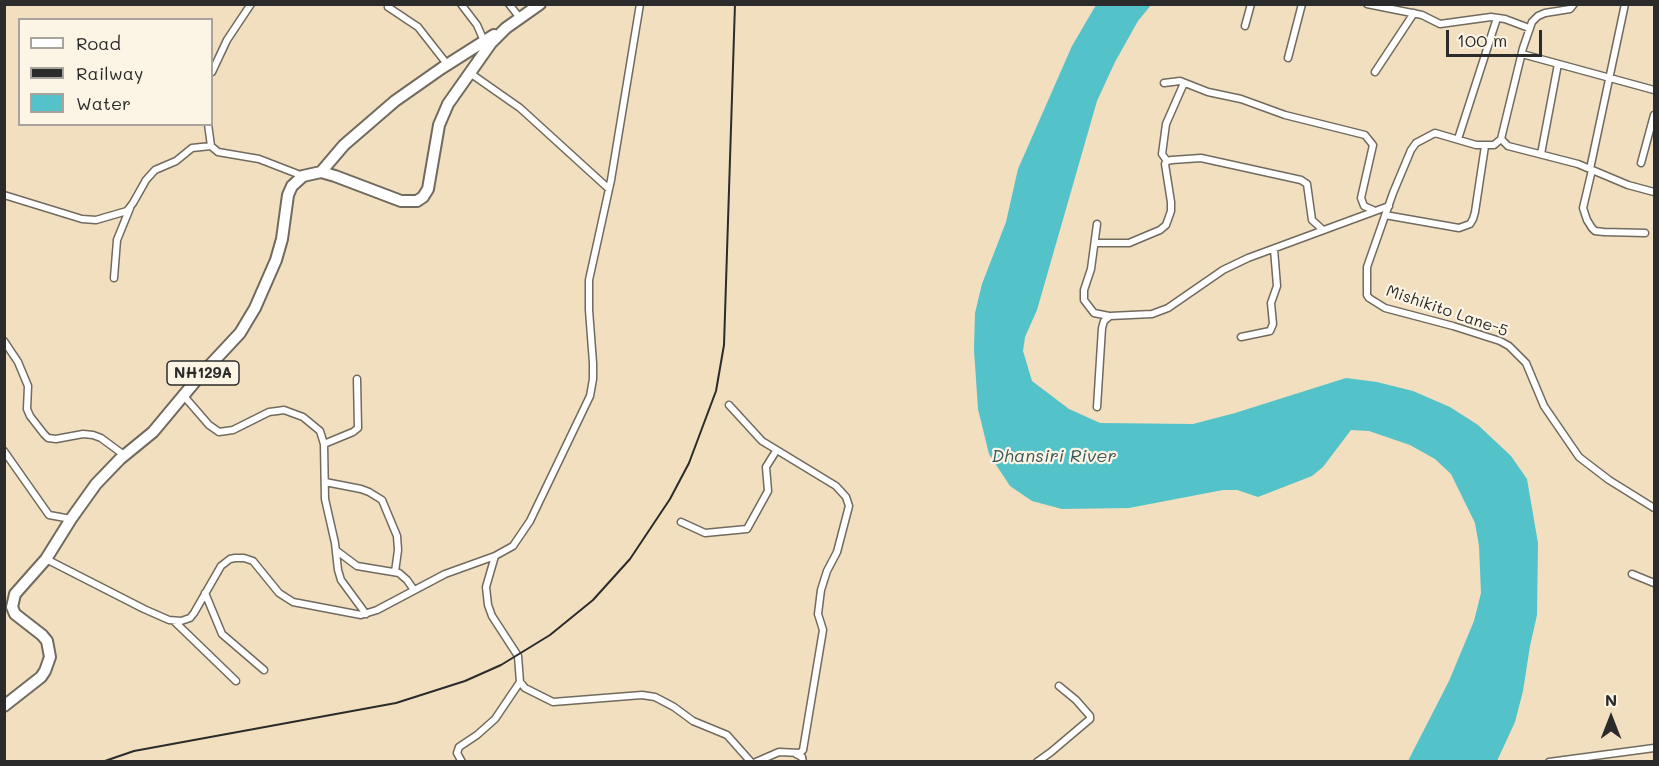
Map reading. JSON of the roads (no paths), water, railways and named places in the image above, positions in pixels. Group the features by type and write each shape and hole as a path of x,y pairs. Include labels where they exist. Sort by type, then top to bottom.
{"highway":[{"path":"321,172 344,145 387,108 447,64 540,4"},
{"path":"303,176 321,172 401,201 417,201 423,197 428,189 436,137 443,114 491,43 506,28"},
{"name":"NH129A","path":"4,706 41,677 50,657 47,641 42,635 9,608 20,587 46,559 96,484 124,455 153,432 183,395 240,333 255,308 276,261 282,239 288,195 292,186 303,176"}],"street":[{"path":"213,70 227,40 251,4"},
{"path":"461,4 477,25 484,41"},
{"path":"508,4 520,18"},
{"path":"175,621 190,618 225,562 230,559 244,558 253,561 279,593 293,602 350,614 366,614 456,569 495,556 513,546 525,532 590,396 593,363 588,310 589,280 609,189 640,4"},
{"path":"1245,26 1251,4"},
{"path":"1288,58 1302,4"},
{"path":"1367,4 1414,13 1440,24 1497,18 1529,28"},
{"path":"1485,146 1475,212 1470,224 1459,228 1385,215 1406,159 1416,143 1435,133 1485,146 1494,145 1501,139 1529,28 1538,16 1570,9 1574,4"},
{"path":"1625,4 1583,208 1587,220 1595,231 1645,233"},
{"path":"388,7 418,27 447,64"},
{"path":"1375,72 1414,13"},
{"path":"1458,140 1497,18"},
{"path":"1522,54 1654,90"},
{"path":"1541,154 1558,64"},
{"path":"470,73 520,108 609,189"},
{"path":"1164,83 1184,83 1208,92 1241,99 1285,115 1365,135 1373,145 1361,198 1364,206 1374,210"},
{"path":"1095,243 1129,243 1160,230 1166,225 1171,211 1165,170 1167,161 1162,154 1166,124 1184,83"},
{"path":"1641,162 1654,115"},
{"path":"208,126 211,146 218,152 259,159 303,176"},
{"path":"1501,139 1508,146 1541,154 1654,192"},
{"path":"114,278 117,240 130,207 146,180 155,170 176,161 192,148 211,146"},
{"path":"1167,161 1201,158 1301,180 1307,184 1312,220 1323,230"},
{"path":"4,195 87,220 122,213 130,207"},
{"path":"1097,224 1084,300 1094,314 1110,316 1152,314 1168,308 1223,270 1389,206"},
{"name":"Mishikito Lane-5","path":"1385,215 1367,267 1369,298 1385,308 1453,326 1509,346 1526,363 1548,412 1579,457 1609,480 1654,508"},
{"path":"1241,337 1270,331 1273,324 1271,303 1277,286 1275,249"},
{"path":"1097,407 1102,328 1104,321 1110,316"},
{"path":"4,341 18,362 28,386 27,409 30,416 48,438 93,435 101,438 124,455"},
{"path":"324,444 358,428 357,379"},
{"path":"183,395 209,425 219,432 233,430 269,412 284,411 303,417 320,431 324,444 325,499 337,551 338,570 341,580 366,614"},
{"path":"729,405 758,437 776,451 836,486 846,498 849,506 837,552 821,590 818,614 823,633 803,750 802,752 774,753 756,762"},
{"path":"4,451 49,515 71,519"},
{"path":"681,522 705,533 747,529 768,491 766,467 776,451"},
{"path":"4,466 13,461"},
{"path":"325,482 361,489 382,500 397,536 395,572"},
{"path":"337,551 357,566 395,572 407,580 414,591"},
{"path":"495,556 486,587 488,605 492,616 518,656 520,682 525,688 553,702 642,695 655,697 693,721 727,735 751,762"},
{"path":"46,559 144,609 175,621 236,681"},
{"path":"1632,574 1654,583"},
{"path":"205,593 222,634 264,670"},
{"path":"462,762 457,753 459,747 495,719 520,682"},
{"path":"1037,762 1090,719 1076,700 1059,686"},
{"path":"1549,762 1654,748"},
{"path":"792,752 802,757 803,762"}],"water":[{"name":"Dhansiri River","path":"1096,5 1151,5 1138,21 1097,101 1037,310 1025,337 1023,351 1032,381 1069,409 1100,423 1193,424 1346,378 1377,382 1413,391 1450,407 1478,425 1511,456 1527,479 1538,543 1537,615 1523,691 1515,722 1497,761 1408,761 1449,681 1474,621 1481,593 1479,546 1475,523 1451,474 1435,459 1410,445 1369,431 1351,430 1323,467 1312,476 1258,497 1237,490 1223,490 1129,508 1062,509 1032,501 1010,486 989,454 978,409 974,350 975,313 982,284 1006,222 1018,169 1072,46"}],"railway":[{"path":"102,762 134,751 396,703 465,681 501,665 550,635 593,600 630,559 670,499 689,463 716,391 724,345 735,4"}]}
